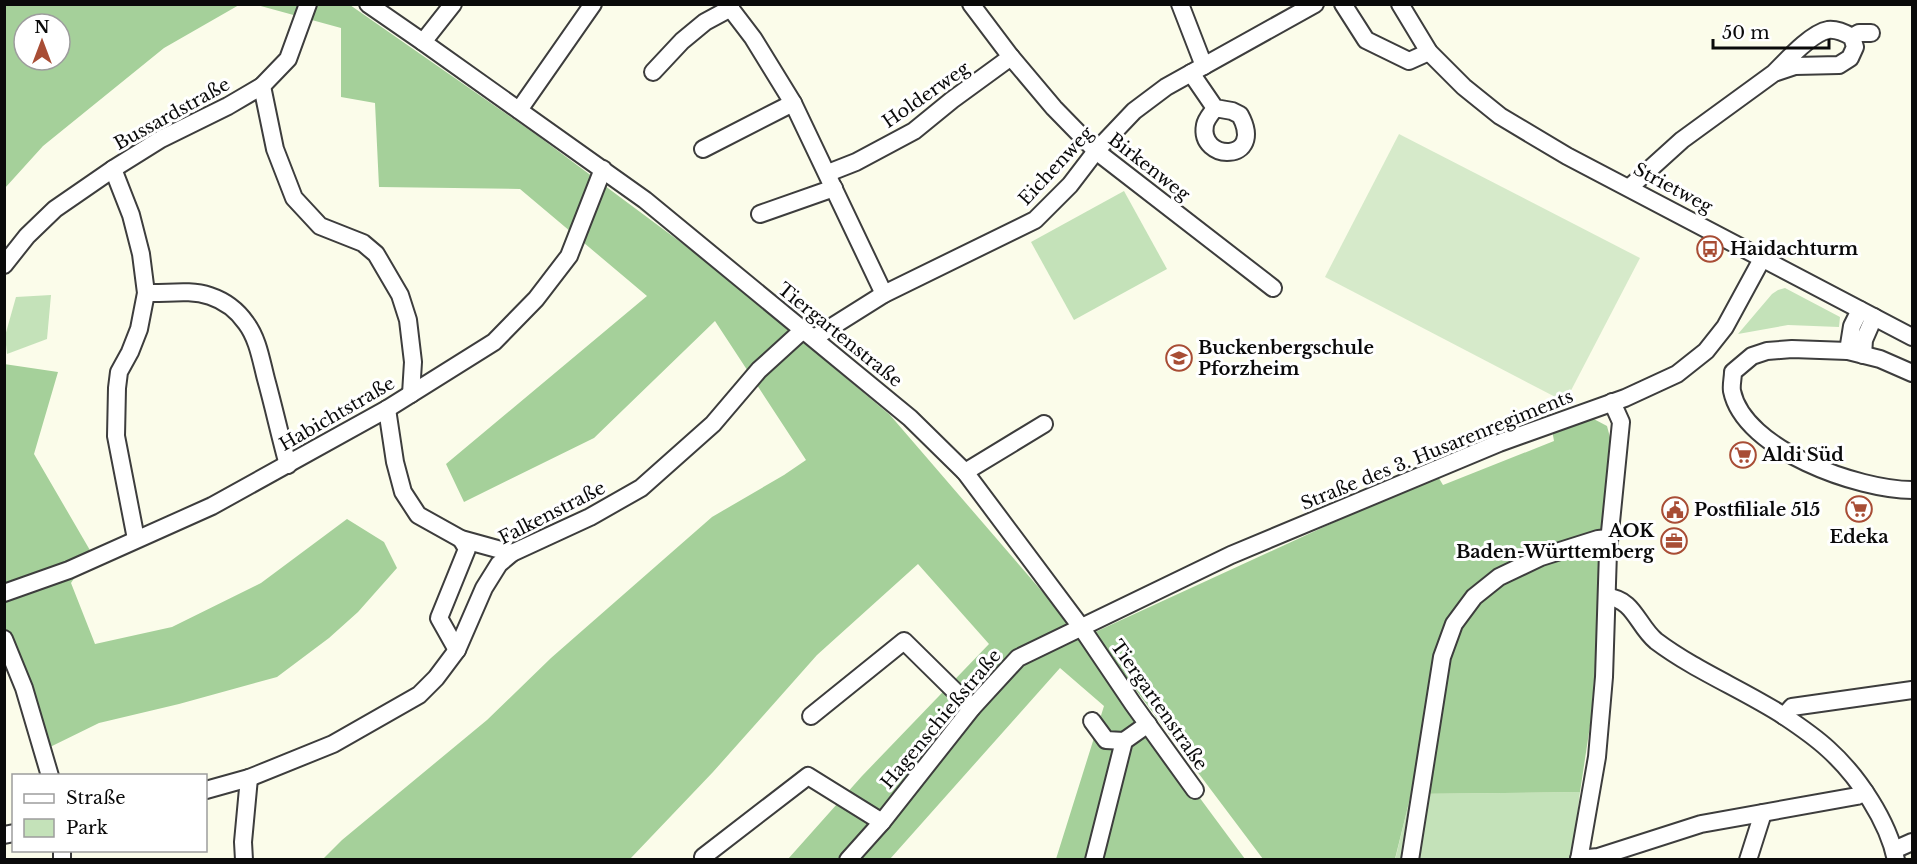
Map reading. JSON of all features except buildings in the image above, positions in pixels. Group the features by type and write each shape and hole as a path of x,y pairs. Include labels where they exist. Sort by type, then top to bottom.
{"street":[{"name":"Bussardstraße","path":"4,265 27,236 55,209 161,139 228,106 262,86 288,59 308,4"},
{"name":"Tiergartenstraße","path":"368,4 645,200 910,418 965,472 1082,627 1195,790"},
{"path":"423,42 453,4"},
{"path":"519,111 593,4"},
{"name":"Birkenweg","path":"971,4 1054,108 1096,151 1273,288"},
{"path":"1180,4 1198,69 1215,108"},
{"name":"Eichenweg","path":"808,334 1035,220 1134,111 1166,87 1315,4"},
{"path":"1343,4 1366,40 1409,61 1429,52"},
{"name":"Strietweg","path":"1400,4 1429,52 1464,87 1500,116 1567,156 1630,187 1912,337"},
{"path":"653,72 682,41 729,6 753,38 793,103 884,294"},
{"path":"1630,187 1682,140 1774,73 1809,40 1828,30 1840,31 1852,37 1855,47 1850,58 1839,65 1795,66 1774,73"},
{"path":"1852,37 1859,33 1871,33"},
{"name":"Holderweg","path":"760,214 831,180 856,162 914,131 1011,57"},
{"path":"262,86 275,149 294,198 320,226 363,243 376,254 400,295 408,320 413,362 411,394"},
{"path":"703,148 793,103"},
{"path":"113,169 131,215 141,254 146,292 139,328 119,372 117,388 116,436 136,539"},
{"name":"Habichtstraße","path":"4,593 69,570 212,506 387,409 494,342 536,299 569,256 603,170"},
{"name":"Straße des 3. Husarenregiments","path":"1082,627 1231,555 1499,443 1612,402 1677,374 1706,351 1725,327 1762,259"},
{"path":"146,292 161,294 194,292 209,296 224,301 247,323 255,338 261,358 288,465"},
{"path":"1856,353 1852,326 1867,313"},
{"name":"Falkenstraße","path":"207,790 249,778 333,744 419,695 436,678 457,650 484,588 499,564 512,553 590,517 641,488 713,424 759,370 808,334"},
{"path":"1912,373 1880,359 1856,353 1767,351 1752,356 1733,372 1732,389 1738,407 1752,426 1776,446 1815,466 1855,481 1897,490 1912,490"},
{"path":"1612,402 1621,422 1609,538 1604,677 1597,757 1579,859 1598,857 1701,824 1857,796 1865,792"},
{"path":"387,409 395,462 403,492 418,515 461,539 512,553"},
{"path":"965,472 1044,424"},
{"path":"1410,860 1442,657 1454,624 1474,597 1499,577 1541,558 1598,539 1609,538"},
{"path":"457,650 439,618 467,549 461,539"},
{"path":"1606,597 1618,598 1626,603 1654,639 1684,660 1760,700 1830,750 1865,792 1895,855 1912,842"},
{"name":"Hagenschießstraße","path":"848,860 882,822 972,708 1018,658 1082,627"},
{"path":"4,639 24,688 49,774"},
{"path":"811,716 904,641 972,708"},
{"path":"1784,716 1792,707 1912,690"},
{"path":"1092,721 1106,740 1124,741 1148,724"},
{"path":"1094,860 1124,741"},
{"path":"703,857 808,776 882,822"},
{"path":"244,860 243,842 249,778"},
{"path":"1748,860 1763,813"}],"green space":[{"path":"5,4 239,4 164,48 43,146 5,188"},
{"path":"257,5 350,5 538,136 718,270 890,415 1077,632 1245,859 1056,859 1104,706 1060,668 890,859 788,859 862,776 989,644 918,564 817,655 713,772 630,859 323,859 342,840 487,720 551,658 712,517 806,460 715,321 594,438 464,502 446,464 647,296 520,189 379,187 375,103 341,97 341,28"},
{"path":"1399,134 1640,258 1565,402 1325,277"},
{"path":"1124,191 1167,269 1074,320 1031,242"},
{"path":"1785,288 1840,317 1839,327 1788,325 1738,334 1772,294"},
{"path":"51,295 47,339 7,354 5,336 16,297"},
{"path":"4,364 58,372 34,454 91,552 71,583 95,644 172,627 261,583 347,519 384,542 397,568 358,612 329,638 277,677 99,723 48,748 5,633"},
{"path":"1590,417 1607,426 1612,445 1591,719 1580,792 1411,794 1395,859 1263,859 1093,633 1437,475 1443,485 1554,441 1552,430"},
{"path":"1580,792 1572,859 1395,860 1411,794"}],"place":[{"name":"Haidachturm","path":"1710,249"},
{"name":"Buckenbergschule Pforzheim","path":"1179,358"},
{"name":"Aldi Süd","path":"1743,455"},
{"name":"Edeka","path":"1859,509"},
{"name":"Postfiliale 515","path":"1675,510"},
{"name":"AOK Baden-Württemberg","path":"1674,541"}]}
